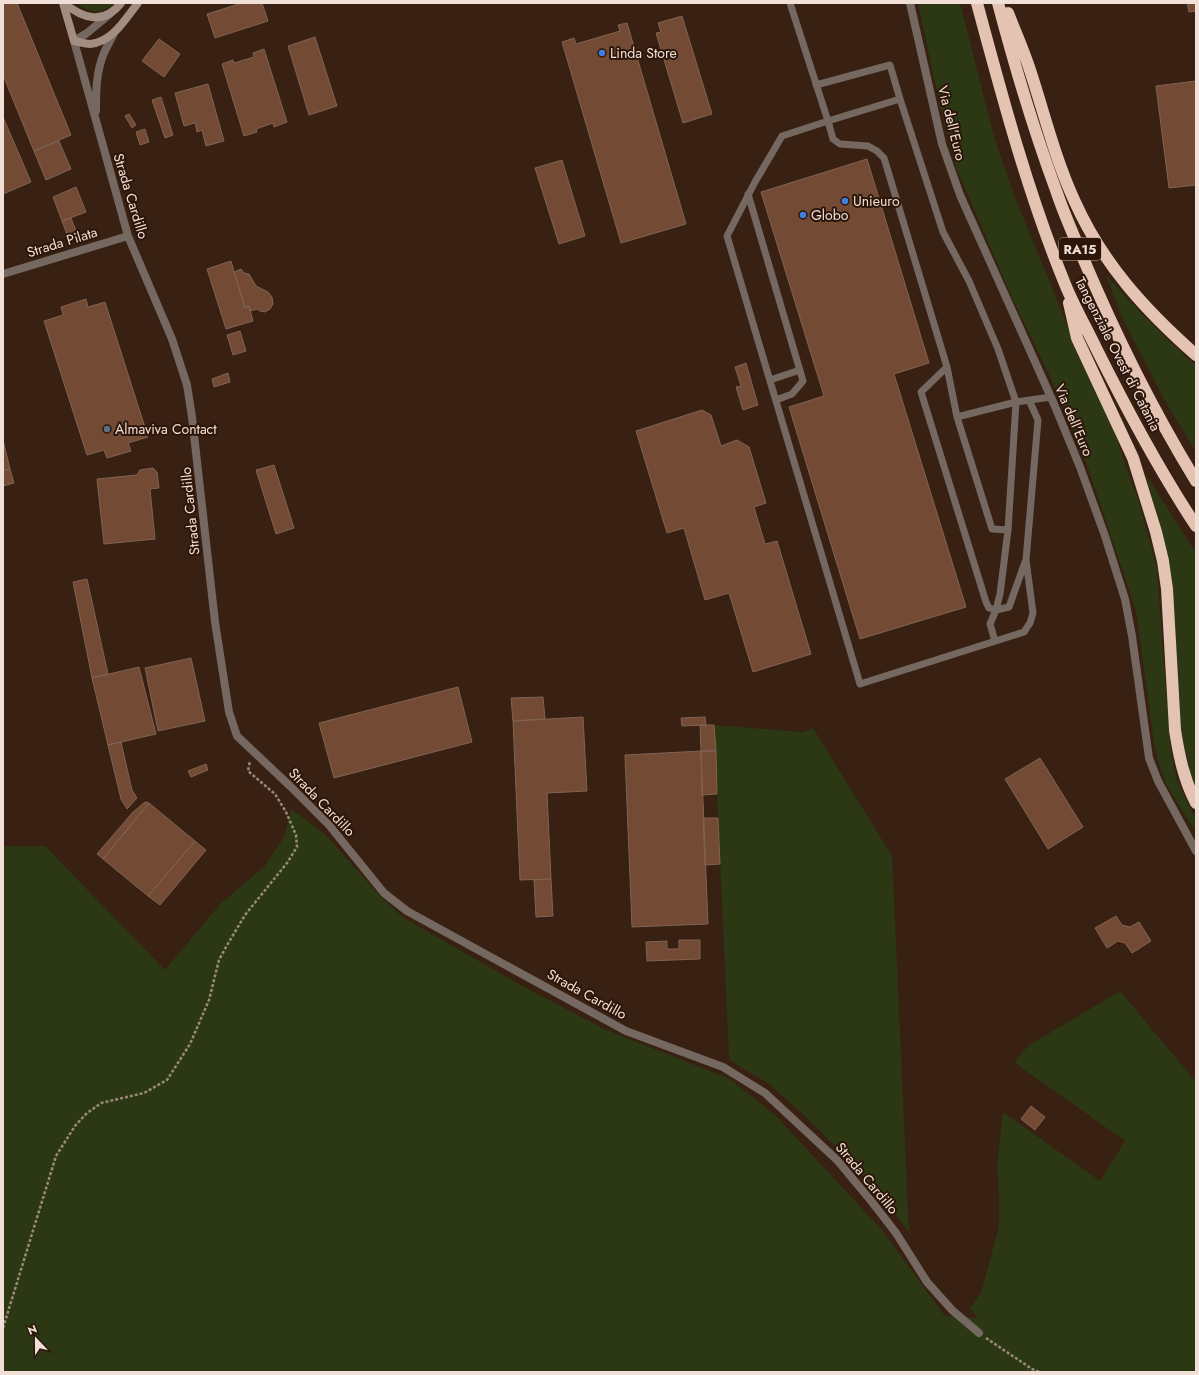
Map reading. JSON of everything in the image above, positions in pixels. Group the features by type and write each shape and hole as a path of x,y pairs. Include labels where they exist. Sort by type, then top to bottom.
{"highway":[{"name":"Tangenziale Ovest di Catania","path":"977,3 1011,129 1063,281 1147,445 1196,526"},
{"name":"Tangenziale Ovest di Catania","path":"998,3 1029,109 1057,193 1096,290 1131,364 1169,436 1196,481"},
{"path":"1003,3 1028,65 1061,167 1075,202 1088,227 1108,260 1128,288 1156,318 1196,355"},
{"path":"1063,281 1078,338 1133,458 1156,532 1163,561 1167,589 1175,730 1178,751 1182,770 1196,803"}],"main road":[{"path":"63,3 79,14 92,17 102,17 111,13 121,3"},
{"name":"Strada Cardillo","path":"63,3 74,41"},
{"path":"74,41 90,44 101,41 114,33 138,3"}],"street":[{"name":"Via dell'Euro","path":"910,3 942,144 949,166 960,194 1051,397 1080,467 1105,536 1125,599 1132,636 1149,758 1158,781 1196,851"},
{"path":"74,41 87,33 111,13"},
{"path":"96,121 97,76 104,54 114,33"},
{"name":"Strada Cardillo","path":"74,41 128,236 172,339 187,385 192,416 215,622 229,712 237,736 329,825 384,893 407,912 626,1031 723,1067 765,1093 836,1160 896,1233 927,1282 952,1310 979,1333"},
{"name":"Strada Pilata","path":"3,274 128,236"}],"lane":[{"path":"790,3 834,139 840,144 868,146 877,151 884,158 947,367 957,417 992,529 1008,530"},
{"path":"816,84 890,65 943,232 968,281 995,342 1016,402 1008,530 1000,594 996,610 990,624 995,641"},
{"path":"900,99 782,136 748,194 727,236 860,684 1024,632 1030,623 1033,613 1026,560 1038,420 1029,400"},
{"path":"748,194 803,380 792,394 776,400"},
{"path":"947,367 921,392 989,608 996,610 1009,607 1026,560"},
{"path":"770,380 800,370"},
{"path":"957,417 1016,402 1051,397"}],"path":[{"path":"3,1328 56,1156 75,1126 86,1114 101,1103 144,1093 167,1080 190,1044 209,1000 219,960 226,947 245,915 287,863 297,847 296,835 286,812 275,794 248,771 252,751"},
{"path":"979,1333 1032,1369 1040,1372"}],"green space":[{"path":"76,3 116,3 111,7 100,11 91,11"},
{"path":"918,3 960,3 995,140 1015,197 1072,337 1114,431 1139,503 1157,569 1170,744 1177,780 1196,820 1196,833 1166,784 1159,764 1154,744 1137,616 1088,468 1070,421 1013,300 956,167 942,115"},
{"path":"1106,275 1172,344 1196,365 1196,452 1164,399 1122,317"},
{"path":"1145,473 1196,553 1196,789 1188,768 1180,731 1162,533"},
{"path":"714,725 803,732 813,728 892,856 909,1232 884,1200 844,1155 805,1116 769,1084 729,1060"},
{"path":"291,809 324,833 382,898 404,918 517,983 604,1029 730,1079 776,1116 882,1230 945,1316 978,1318 970,1308 981,1293 999,1226 997,1164 1003,1112 1100,1181 1125,1141 1015,1063 1021,1053 1031,1044 1120,991 1196,1082 1196,1372 3,1372 3,846 45,846 165,970 221,903 264,867 284,837"}],"building":[{"path":"3,3 17,3 71,135 34,151 3,75"},
{"path":"242,3 262,3 268,21 215,38 207,14"},
{"path":"1187,3 1196,3 1196,11 1189,12"},
{"path":"682,16 712,114 683,123 656,33 661,32 658,23"},
{"path":"627,23 686,224 621,243 562,42 574,38 576,44 620,31 618,25"},
{"path":"315,37 337,106 309,115 288,46"},
{"path":"159,39 180,54 164,77 142,61"},
{"path":"264,49 287,122 274,127 273,123 256,129 257,132 244,136 222,64 233,60 234,63 254,57 253,53"},
{"path":"1196,81 1196,185 1169,188 1156,86"},
{"path":"208,84 224,141 206,146 202,130 197,132 195,123 184,126 175,93"},
{"path":"161,97 173,135 165,138 152,100"},
{"path":"129,114 136,125 132,128 125,116"},
{"path":"3,117 31,182 3,194"},
{"path":"145,129 149,142 140,145 136,132"},
{"path":"59,141 71,169 46,180 34,151"},
{"path":"867,159 929,363 894,374 966,607 860,639 789,407 824,396 761,192"},
{"path":"562,160 585,236 559,244 535,168"},
{"path":"76,187 86,212 62,221 53,197"},
{"path":"71,218 78,236 69,240 62,221"},
{"path":"231,261 245,308 249,306 253,321 226,329 207,269"},
{"path":"241,269 244,273 249,274 256,286 268,292 272,297 273,304 270,309 265,312 257,309 250,311 249,306 245,308 234,272"},
{"path":"86,299 88,307 105,302 148,437 128,443 131,451 107,458 104,450 87,455 44,321 63,315 61,307"},
{"path":"240,331 246,351 233,355 227,335"},
{"path":"746,363 758,405 743,410 736,387 741,386 735,367"},
{"path":"228,373 230,382 214,387 212,379"},
{"path":"702,410 711,415 721,446 737,440 749,447 766,503 754,507 765,544 777,541 811,654 753,672 729,593 705,600 684,528 667,533 636,431"},
{"path":"3,440 10,469 3,471"},
{"path":"274,465 294,528 276,534 256,470"},
{"path":"153,468 157,472 159,488 150,489 155,539 104,544 97,479 137,475 140,470"},
{"path":"10,469 14,483 3,486 3,471"},
{"path":"87,579 108,674 92,678 73,582"},
{"path":"191,658 205,721 158,731 145,668"},
{"path":"139,667 156,734 108,745 92,678"},
{"path":"458,687 472,742 334,778 319,723"},
{"path":"543,697 545,719 513,721 511,698"},
{"path":"583,717 587,791 547,793 551,879 520,880 513,721"},
{"path":"705,717 706,725 682,726 681,718"},
{"path":"700,725 714,725 716,751 701,751"},
{"path":"121,742 132,790 137,798 127,809 121,799 108,745"},
{"path":"701,751 716,751 717,794 702,795"},
{"path":"701,751 708,924 632,927 625,755"},
{"path":"1040,758 1083,827 1048,849 1005,779"},
{"path":"206,764 208,770 191,777 188,771"},
{"path":"145,802 149,803 103,859 97,854 133,812"},
{"path":"149,803 195,841 148,896 103,859"},
{"path":"703,818 718,818 720,864 705,865"},
{"path":"195,841 206,850 160,905 148,896"},
{"path":"551,879 553,916 536,917 534,880"},
{"path":"1116,916 1122,925 1130,927 1139,922 1151,941 1132,953 1125,943 1118,941 1107,948 1095,928"},
{"path":"679,940 700,940 700,959 647,961 646,942 667,941 667,949 679,949"},
{"path":"1031,1106 1045,1117 1035,1130 1021,1119"}],"place":[{"name":"Linda Store","path":"602,53"},
{"name":"Unieuro","path":"845,201"},
{"name":"Globo","path":"803,215"},
{"name":"Almaviva Contact","path":"107,429"}]}
